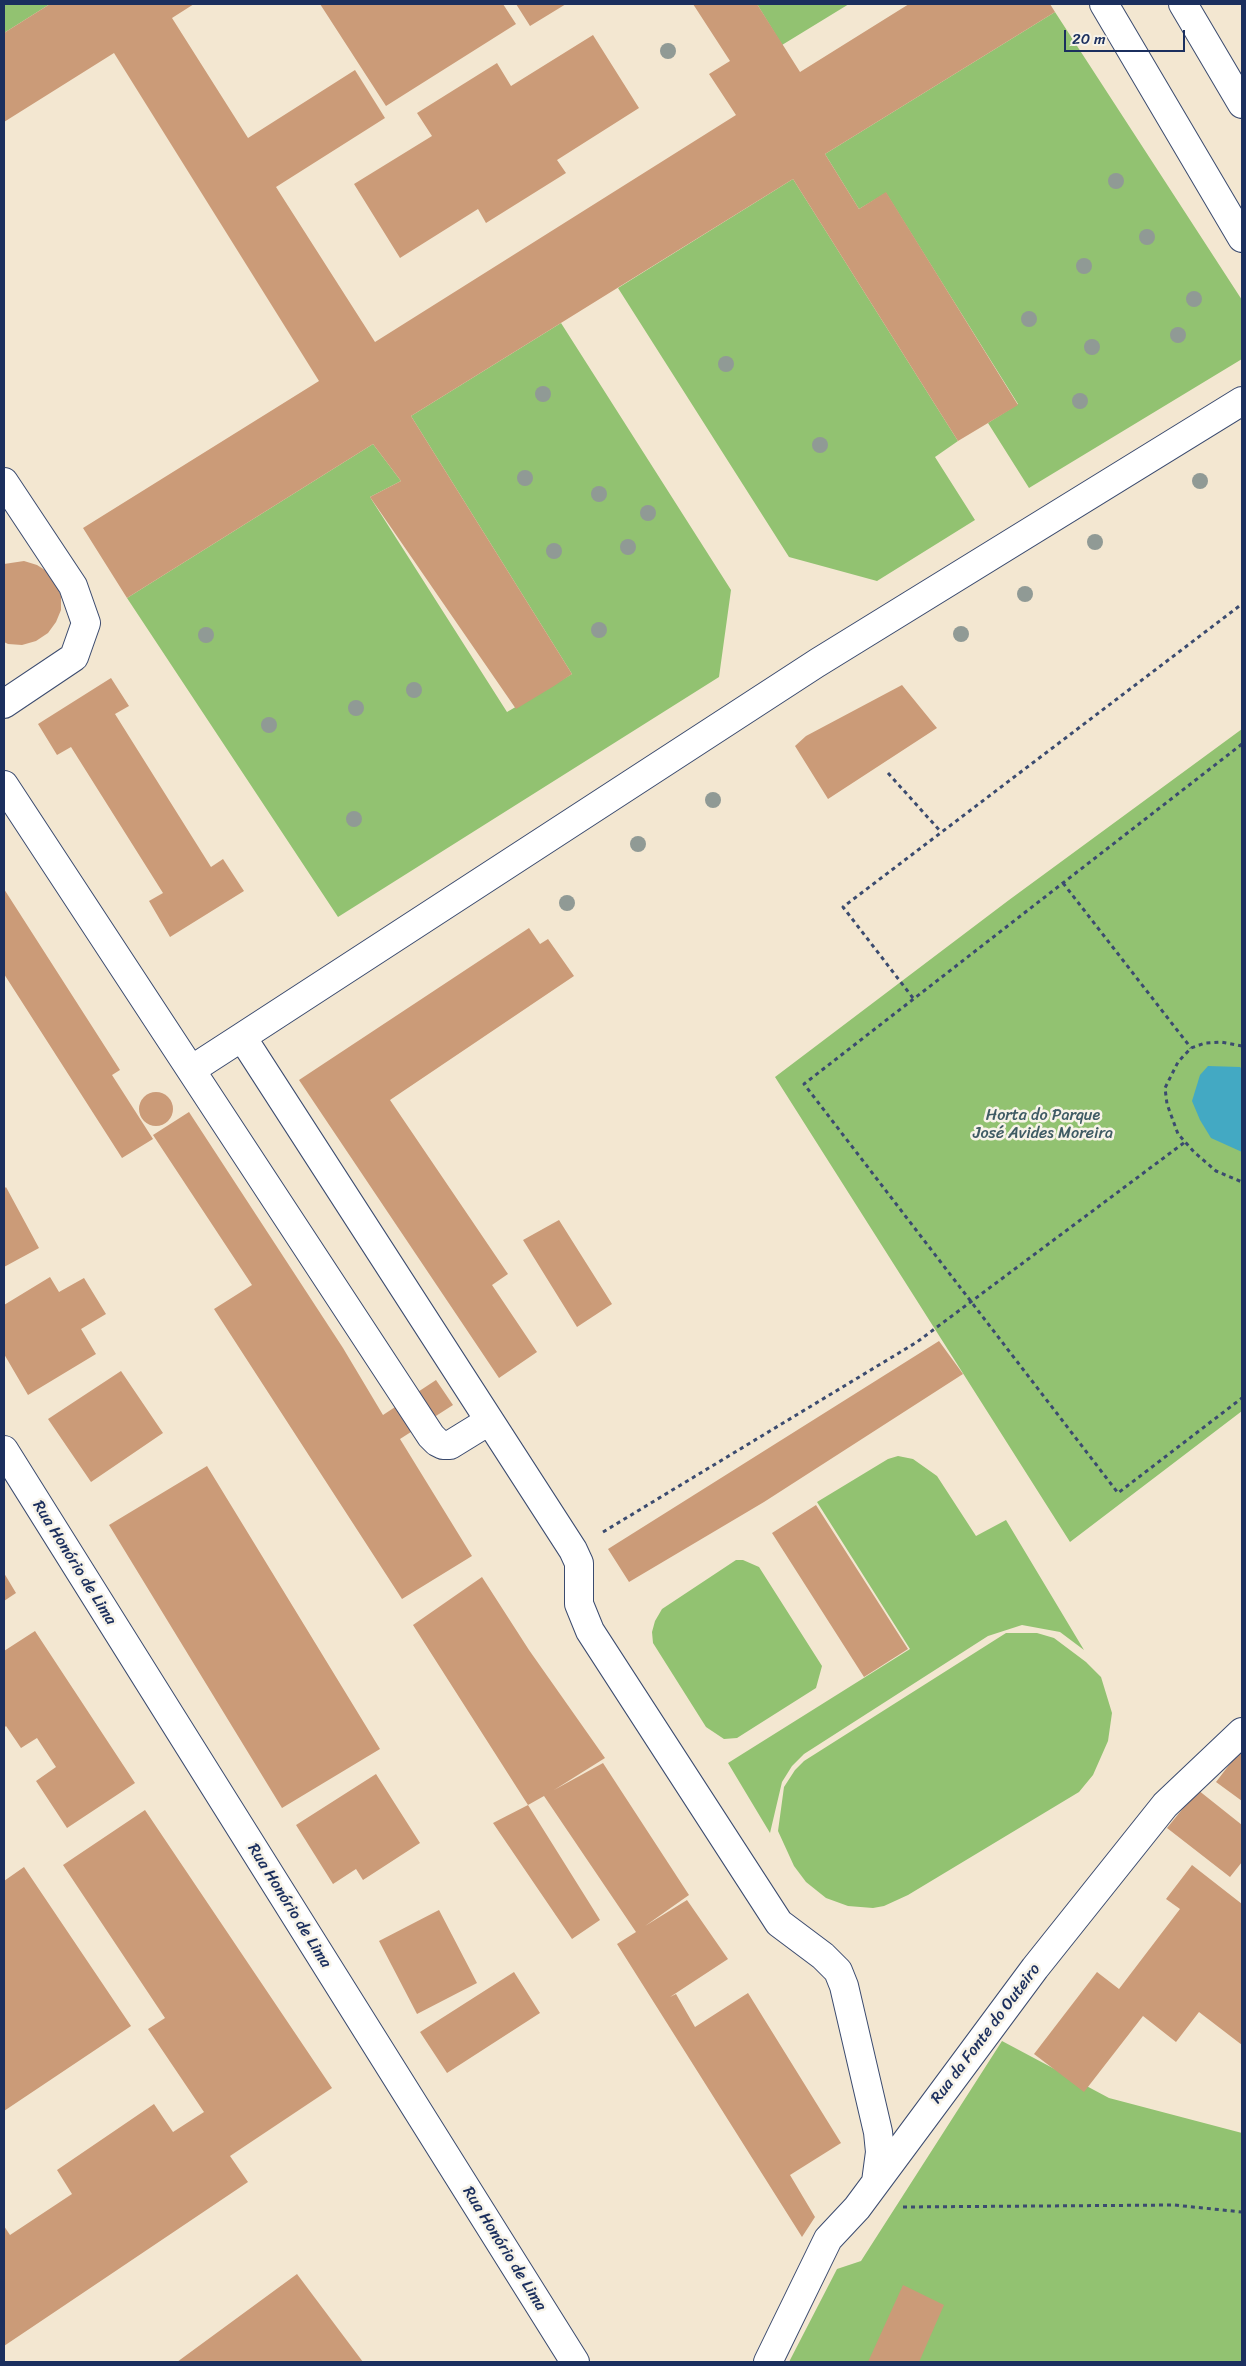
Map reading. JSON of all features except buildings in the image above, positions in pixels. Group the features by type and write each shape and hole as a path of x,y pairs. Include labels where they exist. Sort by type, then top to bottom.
{"main road":[{"path":"1104,4 1242,238"},
{"path":"1183,4 1242,104"},
{"path":"191,1070 817,663 1242,401"},
{"path":"4,482 73,586 86,623 74,657 4,704"},
{"path":"4,785 431,1436 443,1445 450,1445 489,1421"},
{"path":"242,1037 573,1550 579,1563 578,1604 590,1631 779,1923 823,1956 838,1971 844,1986 878,2132 880,2152 876,2182"},
{"name":"Rua Honório de Lima","path":"4,1450 575,2362"},
{"name":"Rua da Fonte do Outeiro","path":"768,2362 828,2239 857,2208 1034,1968 1166,1805 1242,1732"}],"path":[{"path":"913,998 843,906 1242,604"},
{"path":"1242,744 804,1084 1118,1493 1242,1398"},
{"path":"888,773 941,832"},
{"path":"1062,883 1191,1048"},
{"path":"1242,1046 1221,1042 1205,1043 1191,1048 1178,1062 1165,1088 1166,1104 1178,1134 1216,1171 1242,1182"},
{"path":"573,1550 917,1342 972,1303 1185,1142"},
{"path":"857,2208 1174,2205 1242,2212"}],"green space":[{"path":"4,4 50,4 4,33"},
{"path":"757,4 849,4 782,45"},
{"path":"1055,12 1242,300 1242,359 1029,488 988,423 1018,404 886,193 859,209 825,154"},
{"path":"793,179 958,441 935,457 975,520 877,581 789,557 618,288"},
{"path":"561,323 731,590 719,677 338,917 127,598 373,444 401,481 370,497 507,712 572,674 411,416"},
{"name":"Horta do Parque José Avides Moreira","path":"1242,729 1242,1411 1070,1542 775,1077 1009,900"},
{"path":"898,1456 913,1459 937,1476 976,1536 1006,1520 1084,1650 1060,1632 1022,1625 988,1636 804,1754 792,1766 782,1782 770,1833 728,1763 910,1649 817,1502 888,1459"},
{"path":"736,1560 743,1560 759,1567 822,1666 816,1688 737,1738 724,1739 706,1727 653,1643 652,1632 655,1621 662,1609"},
{"path":"1006,1633 1037,1633 1054,1638 1086,1662 1101,1677 1112,1713 1108,1741 1093,1775 1079,1792 908,1895 884,1906 873,1908 848,1906 826,1898 806,1882 794,1866 778,1831 784,1787 795,1770 804,1761"},
{"path":"1002,2041 1109,2098 1242,2133 1242,2362 789,2362 837,2269 861,2261"}],"water":[{"path":"1208,1066 1240,1067 1242,1069 1242,1152 1211,1138 1200,1120 1192,1101 1200,1075"}]}
